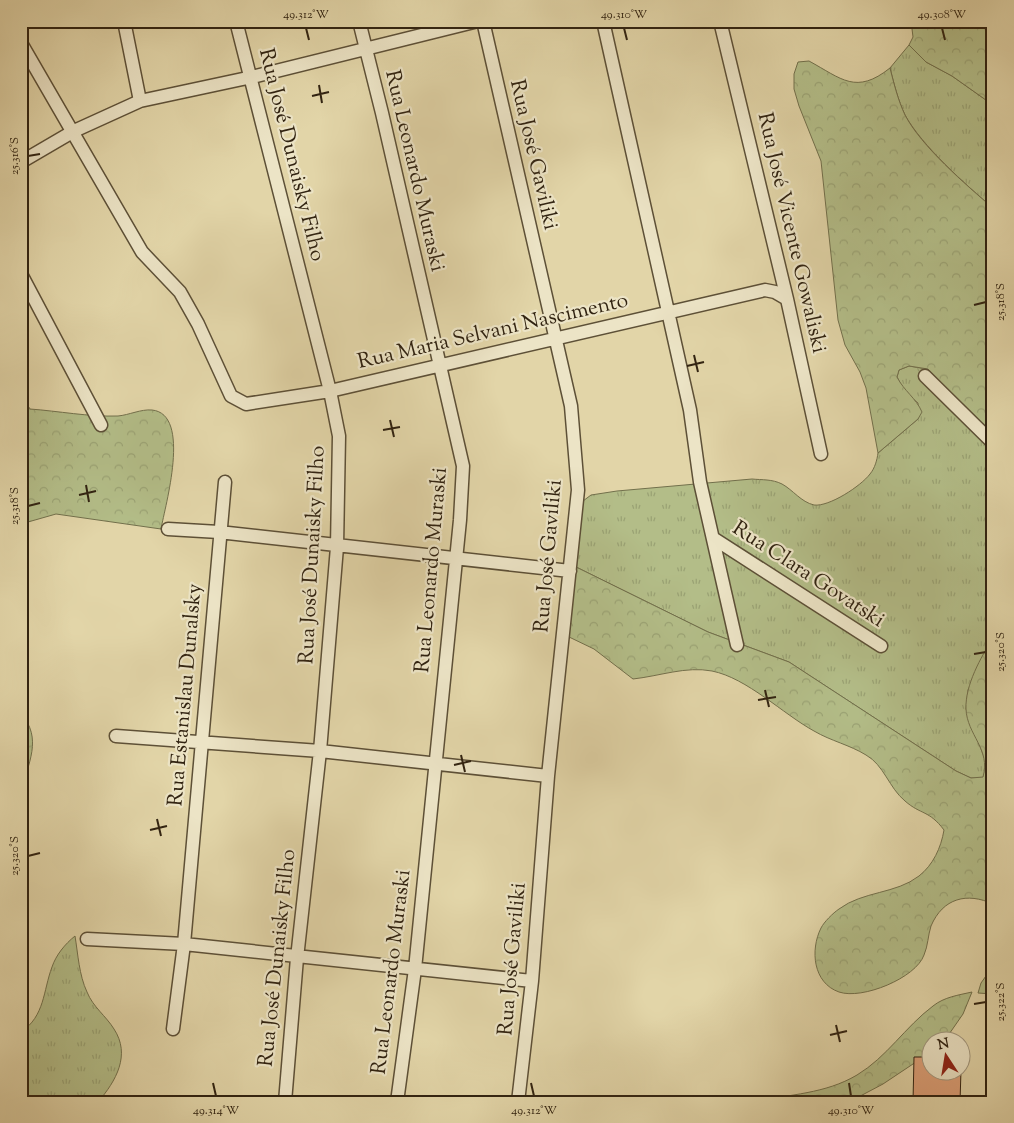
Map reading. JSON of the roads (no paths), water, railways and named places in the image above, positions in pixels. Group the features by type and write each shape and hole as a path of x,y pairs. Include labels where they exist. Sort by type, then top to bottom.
{"street":[{"path":"124,21 140,101"},
{"name":"Rua José Dunaisky Filho","path":"236,21 252,77 330,391 339,436 337,546 320,751 297,958 285,1102"},
{"name":"Rua Leonardo Muraski","path":"359,21 364,49 382,113 438,365 458,438 462,466 460,520 415,969 397,1102"},
{"path":"21,162 74,131 140,101 252,77 478,21"},
{"name":"Rua José Gaviliki","path":"483,21 571,406 578,490 548,776 532,981 518,1102"},
{"path":"603,21 690,410 700,482 737,645"},
{"name":"Rua José Vicente Gowaliski","path":"720,21 787,300 821,454"},
{"name":"Rua Maria Selvani Nascimento","path":"21,43 74,131 142,252 180,292 198,324 232,396 246,404 330,391 765,290 776,292 787,300"},
{"path":"21,274 102,425"},
{"path":"925,376 993,443"},
{"name":"Rua Estanislau Dunalsky","path":"173,1029 184,944 204,741 219,532 225,482"},
{"path":"168,529 219,532 570,571"},
{"name":"Rua Clara Govatski","path":"713,538 881,646"},
{"path":"116,736 320,751 548,776"},
{"path":"87,939 184,944 297,958 532,981"}]}
